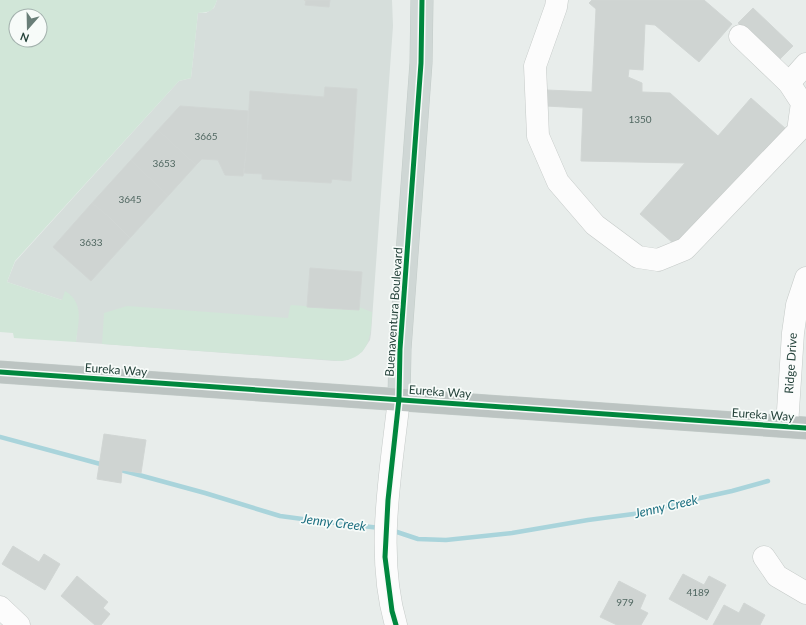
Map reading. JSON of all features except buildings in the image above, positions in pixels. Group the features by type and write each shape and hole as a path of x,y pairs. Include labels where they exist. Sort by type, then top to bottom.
{"highway":[{"name":"Eureka Way","path":"0,372 796,427"}],"main road":[{"name":"Buenaventura Boulevard","path":"398,399 422,63 422,0"}],"street":[{"path":"557,0 535,66 538,136 558,182 595,225 638,257 658,260 685,250 798,131 802,103 789,82 740,36"},
{"path":"789,82 806,64"},
{"name":"Ridge Drive","path":"796,427 793,333 797,305 806,278"},
{"name":"Buenaventura Boulevard","path":"396,625 392,610 385,557 388,500 398,399"},
{"path":"764,557 777,576 806,594"},
{"path":"0,607 19,625"}],"shaded area":[{"path":"217,0 392,0 393,26 371,334 370,340 362,352 348,360 335,361 76,342 78,314 62,300 7,282 15,262 179,81 191,78 198,13 206,13 214,8"}],"green space":[{"path":"0,0 217,0 214,7 210,11 198,13 191,78 179,81 15,261 7,282 62,300 65,291 75,301 79,314 76,342 14,338 13,333 0,332"},
{"path":"291,305 359,310 359,307 372,312 371,329 364,350 351,359 342,361 102,344 104,313 127,306 288,318"}],"waterway":[{"name":"Jenny Creek","path":"0,437 104,465"},
{"name":"Jenny Creek","path":"117,469 205,493 280,516 380,528"},
{"name":"Jenny Creek","path":"391,530 418,539 446,540 512,533 588,520 641,513 768,481"}],"cycle path":[{"path":"396,625 392,611 385,557 388,500 399,399 400,349 421,63 422,0"},
{"path":"0,372 806,428"}]}
